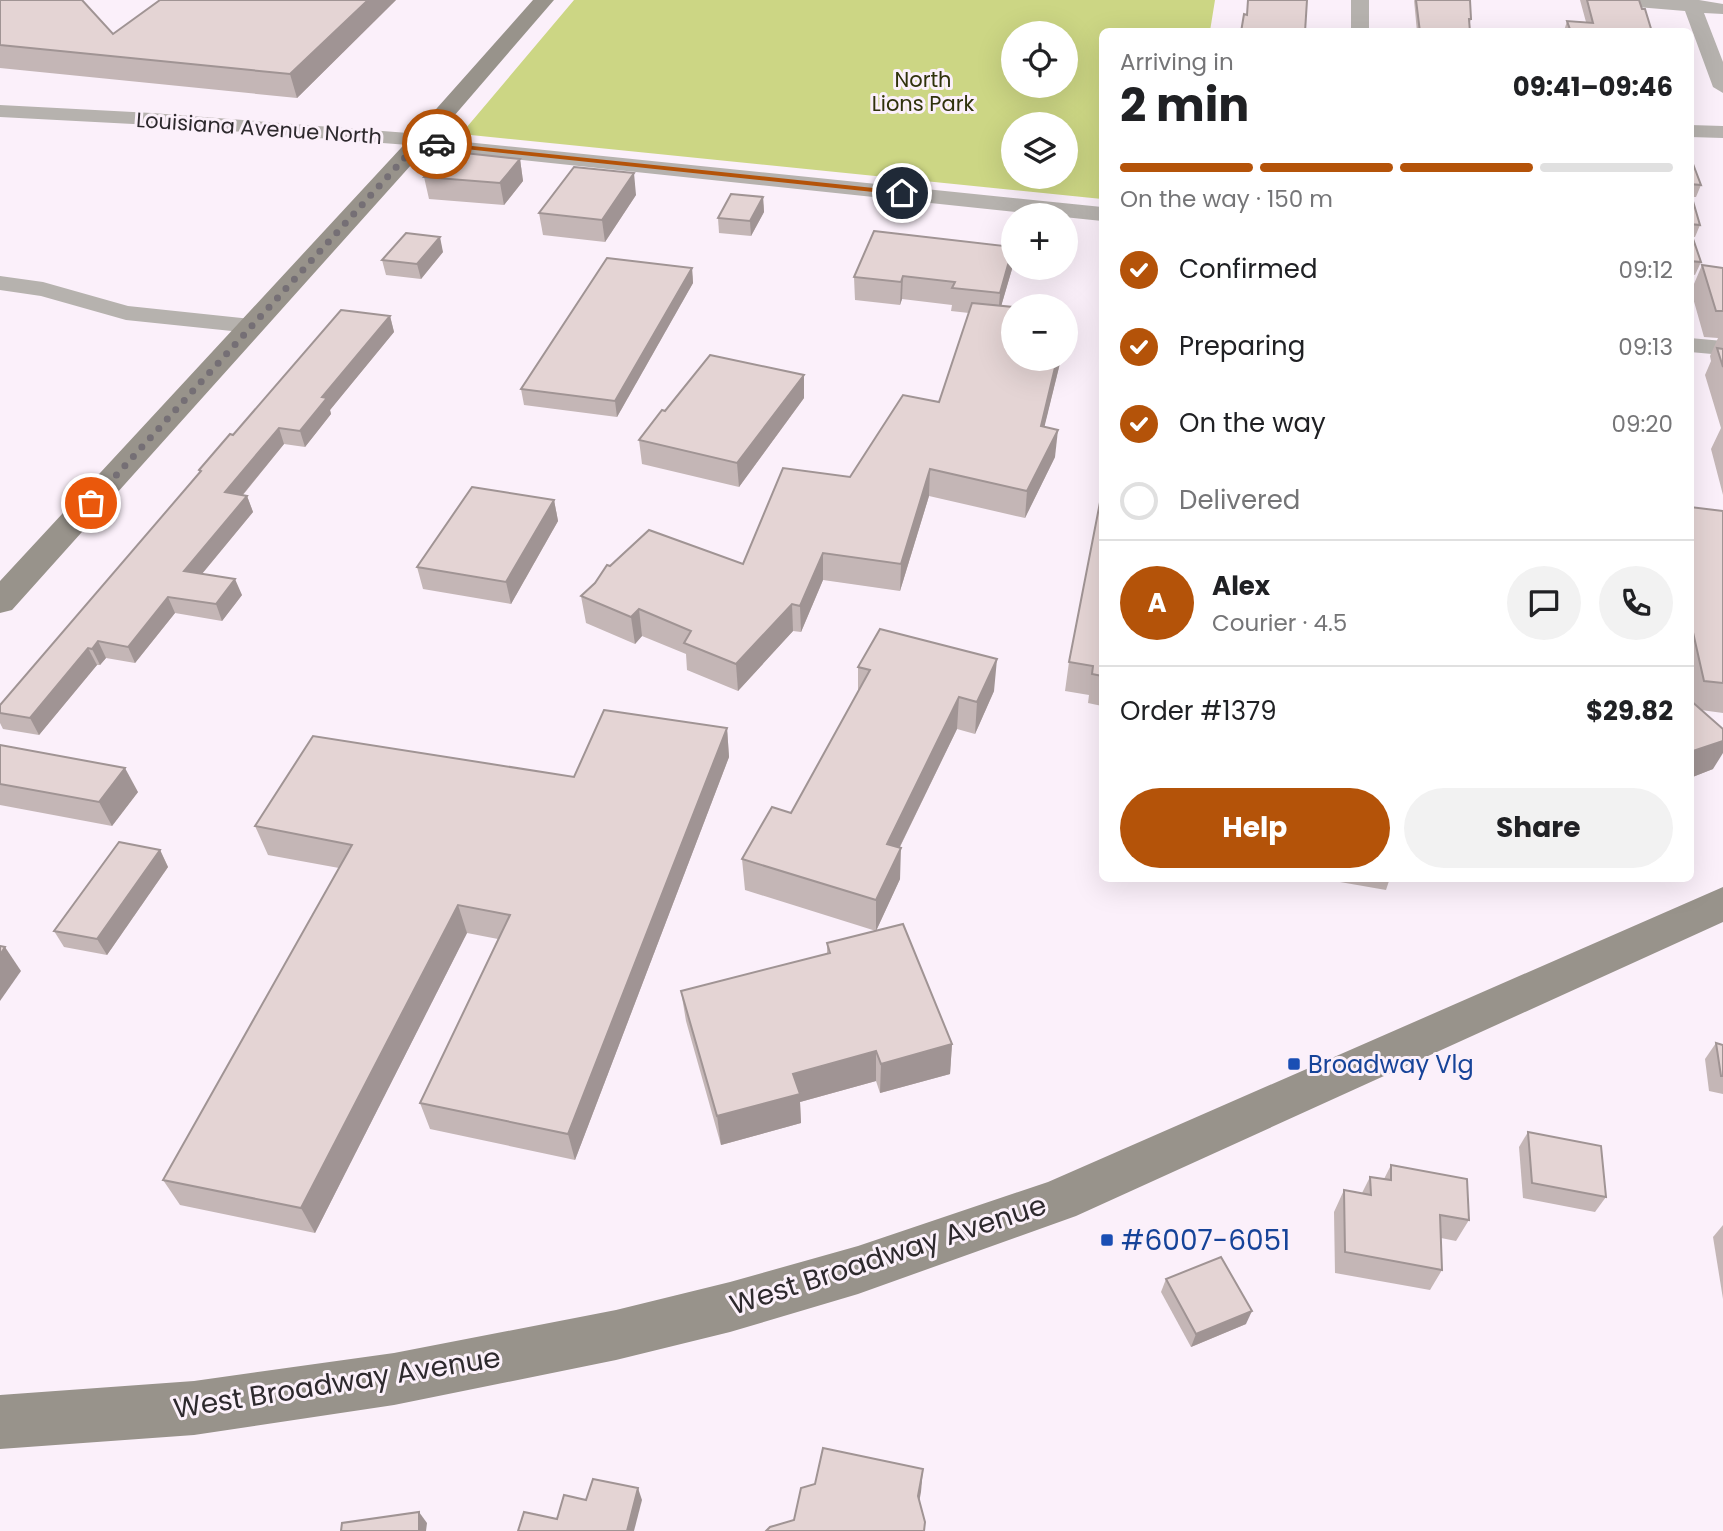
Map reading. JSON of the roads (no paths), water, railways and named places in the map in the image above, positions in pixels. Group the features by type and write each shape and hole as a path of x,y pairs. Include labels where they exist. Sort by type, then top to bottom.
{"street":[{"path":"0,602 421,140 544,0"},
{"path":"1360,0 1360,28"},
{"path":"1613,0 1691,3 1723,9"},
{"path":"1691,3 1723,87"},
{"name":"Louisiana Avenue North","path":"0,111 152,119 421,140 446,146 1099,214"},
{"path":"1694,131 1723,132"},
{"path":"0,283 43,289 126,313 251,326"},
{"path":"1694,345 1723,348"},
{"name":"West Broadway Avenue","path":"0,1422 194,1408 394,1379 629,1332 730,1307 858,1270 1059,1200 1723,904"}],"place":[{"name":"Broadway Vlg","path":"1294,1064"},
{"name":"#6007-6051","path":"1107,1240"}],"park label":[{"name":"North Lions Park","path":"923,91"}]}
